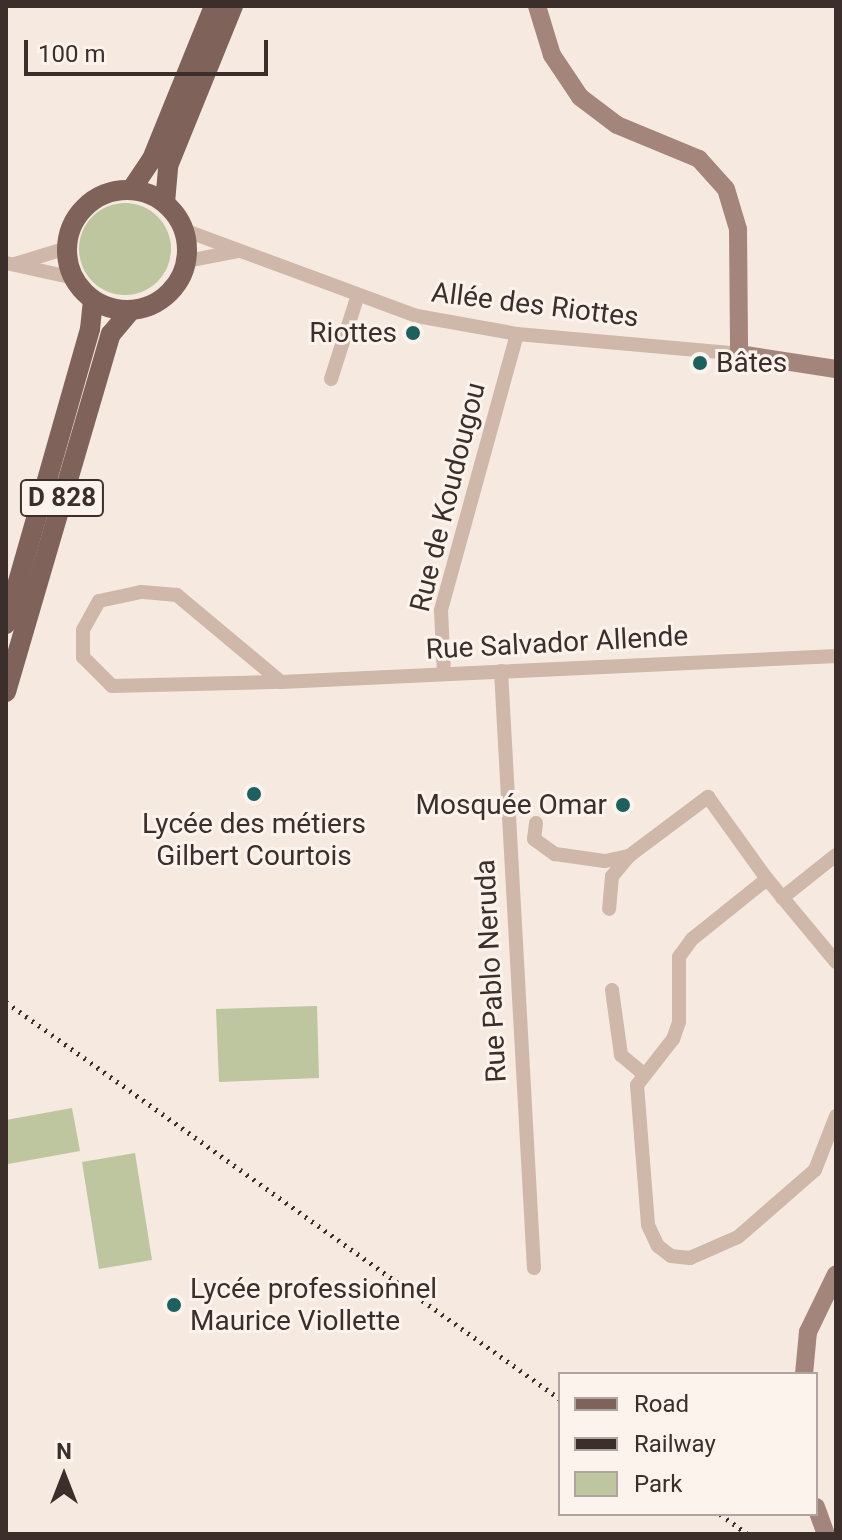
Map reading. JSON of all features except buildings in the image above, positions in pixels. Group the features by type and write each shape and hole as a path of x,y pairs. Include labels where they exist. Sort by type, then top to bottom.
{"main road":[{"path":"131,190 152,159 214,6"},
{"path":"165,203 168,166 233,6"},
{"path":"131,190 165,203 184,230 187,261 167,295 131,310 93,300 74,278 67,248 70,229 87,206 112,192 131,190"},
{"name":"D 828","path":"6,624 90,329 93,300"},
{"name":"D 828","path":"6,692 111,334 131,310"}],"street":[{"path":"537,6 546,44 580,97 617,125 692,155 726,189 738,229 739,354 836,369"},
{"name":"Allée des Riottes","path":"184,230 417,316 517,334 739,354"},
{"path":"11,264 67,248"},
{"path":"187,261 240,251"},
{"path":"11,264 74,278"},
{"path":"331,379 358,295"},
{"name":"Rue de Koudougou","path":"444,674 441,610 517,334"},
{"name":"Rue Salvador Allende","path":"281,682 177,595 141,592 99,601 83,630 83,657 112,686 281,682 836,656"},
{"name":"Rue Pablo Neruda","path":"501,671 534,1268"},
{"path":"609,909 612,876 629,856 708,797 767,879 836,962"},
{"path":"536,823 534,839 555,854 605,861 629,856"},
{"path":"782,898 836,855"},
{"path":"767,879 692,939 679,957 679,1022 673,1039 637,1085 637,1118 648,1225 658,1246 671,1256 710,1253 738,1237 815,1170 836,1116"},
{"path":"612,990 621,1055 644,1074"},
{"path":"804,1372 808,1332 836,1274"},
{"path":"818,1512 826,1534"}],"green space":[{"path":"125,203 143,206 158,216 168,231 171,249 168,267 158,282 143,292 125,295 107,292 92,282 82,267 79,249 82,231 92,216 107,206"},
{"path":"317,1006 319,1078 219,1082 216,1009"},
{"path":"72,1108 80,1151 8,1164 6,1120"},
{"path":"135,1153 152,1260 99,1269 82,1162"}],"railway":[{"path":"6,1002 558,1398"},
{"path":"723,1516 748,1534"}],"place":[{"name":"Riottes","path":"413,333"},
{"name":"Bâtes","path":"700,363"},
{"name":"Lycée des métiers Gilbert Courtois","path":"254,794"},
{"name":"Mosquée Omar","path":"623,805"},
{"name":"Lycée professionnel Maurice Viollette","path":"174,1305"}]}
